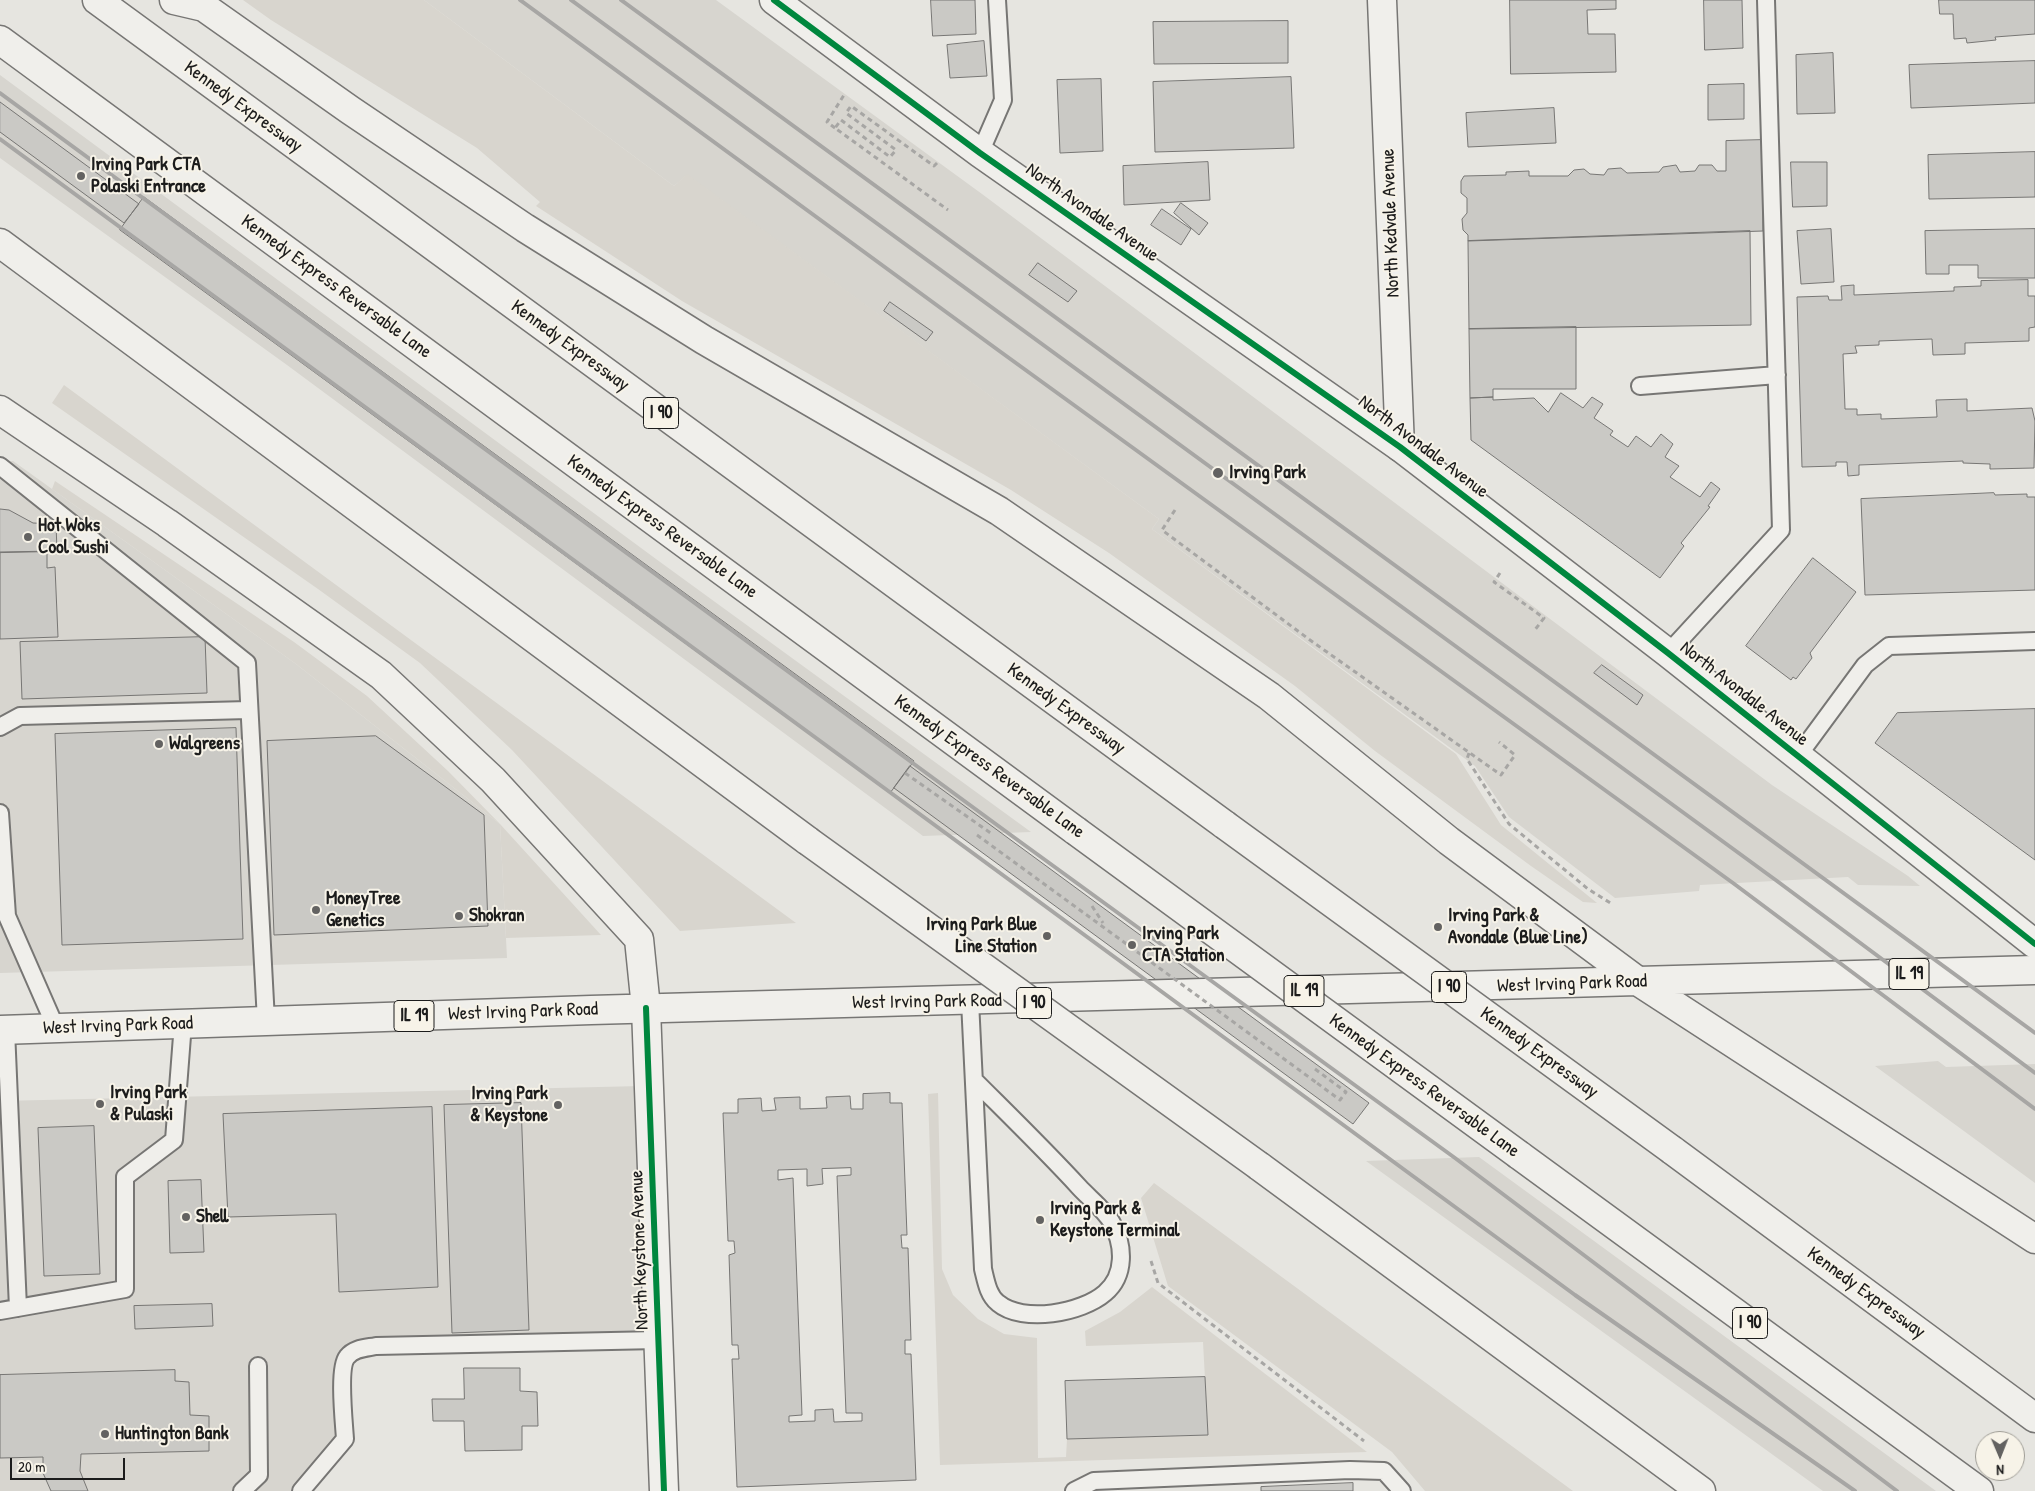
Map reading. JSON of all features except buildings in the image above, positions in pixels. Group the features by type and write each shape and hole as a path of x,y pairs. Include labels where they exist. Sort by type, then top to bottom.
{"main road":[{"name":"Kennedy Expressway","path":"98,0 1672,1150 2035,1418"},
{"path":"174,0 204,7 350,110 524,228 704,340 999,511 1269,696 1449,841 1639,982 2035,1239"},
{"name":"North Avondale Avenue","path":"774,0 980,153 1400,446 1668,653 2035,944"},
{"name":"North Kedvale Avenue","path":"1382,0 1400,446"},
{"name":"Kennedy Express Reversable Lane","path":"0,40 1076,831 1980,1491"},
{"name":"I 90","path":"0,243 808,841 1259,1166 1702,1491"},
{"name":"North Keystone Avenue","path":"0,410 167,523 381,675 493,780 639,939 646,1008 664,1491"},
{"name":"West Irving Park Road","path":"3,1030 646,1008 970,1001 2035,970"}],"lane":[{"path":"980,153 1003,100 997,0"},
{"path":"1668,653 1781,530 1766,0"},
{"path":"1640,386 1777,375"},
{"path":"0,466 247,663 266,1021"},
{"path":"1798,756 1865,665 1889,646 2035,641"},
{"path":"0,727 20,716 248,710"},
{"path":"0,814 7,916 56,1028"},
{"path":"970,1001 983,1269 988,1290 998,1303 1023,1314 1047,1314 1084,1304 1105,1292 1117,1276 1121,1260 1121,1244 1112,1222 975,1081"},
{"path":"0,1311 125,1289 125,1177 174,1140 184,1024"},
{"path":"3,1030 7,1187 18,1308"},
{"path":"301,1491 345,1440 342,1368 347,1357 357,1349 376,1346 658,1340"},
{"path":"242,1491 259,1475 258,1366"},
{"path":"1074,1491 1094,1481 1350,1470 1384,1471 1402,1491"}],"path":[{"path":"848,88 827,122 948,210"},
{"path":"835,128 842,120 890,157 896,150 846,113 851,106 934,166 941,157"},
{"path":"1175,510 1162,530 1310,640 1501,775 1515,755 1499,742"},
{"path":"1500,573 1494,582 1544,618 1534,631"},
{"path":"1469,753 1467,759 1509,824 1588,889 1612,904"},
{"path":"905,773 992,834"},
{"path":"976,835 1340,1100 1346,1092 1315,1069"},
{"path":"1092,906 1102,923"},
{"path":"1150,1257 1158,1283 1381,1454 1384,1471"}],"shaded area":[{"path":"243,0 424,0 674,186 687,174 1159,519 1152,529 1456,754 1501,825 1597,903 1583,902 1531,866 1375,751 1295,686 1109,553 1011,490 682,301 536,206 540,202 477,148 271,20"},
{"path":"424,0 716,0 982,194 1772,785 1920,886 1858,885 1848,877 1700,885 1699,891 1615,898 1509,817 1475,766 1152,529 1159,519 687,175 674,186"},
{"path":"0,75 656,559 1031,832 923,836 287,365 0,158"},
{"path":"64,385 796,923 680,931 512,750 420,663 318,589 52,403"},
{"path":"0,461 13,461 296,664 500,824 507,958 0,973"},
{"path":"55,481 294,642 367,696 448,771 500,824 296,664 52,489"},
{"path":"500,824 601,935 506,938"},
{"path":"1938,1061 1946,1067 2035,1064 2035,1183 1875,1066"},
{"path":"642,1086 654,1335 347,1344 334,1366 339,1436 293,1491 0,1491 0,1101"},
{"path":"938,1093 942,1269 953,1295 978,1319 1004,1334 1037,1338 1038,1458 1066,1457 1067,1439 1208,1435 1203,1342 1086,1346 1085,1331 1120,1312 1152,1287 1367,1452 940,1465 928,1094"},
{"path":"1479,1157 1936,1491 1823,1491 1366,1161"},
{"path":"1154,1183 1573,1491 1425,1491 1392,1452 1168,1286 1141,1198"}],"railway":[{"path":"520,0 998,350 1733,883 2035,1109"},
{"path":"571,0 1777,881 2035,1073"},
{"path":"621,0 2035,1033"},
{"path":"0,93 1008,833 1455,1158 1897,1491"},
{"path":"0,139 1575,1295 1855,1491"}],"cycle path":[{"path":"774,0 980,153 1400,447 1668,653 2035,944"},
{"path":"646,1008 664,1491"}],"place":[{"name":"Irving Park CTA Polaski Entrance","path":"81,176"},
{"name":"Irving Park","path":"1218,473"},
{"name":"Hot Woks Cool Sushi","path":"28,537"},
{"name":"Walgreens","path":"159,744"},
{"name":"MoneyTree Genetics","path":"316,910"},
{"name":"Shokran","path":"459,916"},
{"name":"Irving Park & Avondale (Blue Line)","path":"1438,927"},
{"name":"Irving Park Blue Line Station","path":"1047,936"},
{"name":"Irving Park CTA Station","path":"1132,945"},
{"name":"Irving Park & Pulaski","path":"100,1104"},
{"name":"Irving Park & Keystone","path":"558,1105"},
{"name":"Shell","path":"186,1217"},
{"name":"Irving Park & Keystone Terminal","path":"1040,1220"},
{"name":"Huntington Bank","path":"105,1434"}]}
